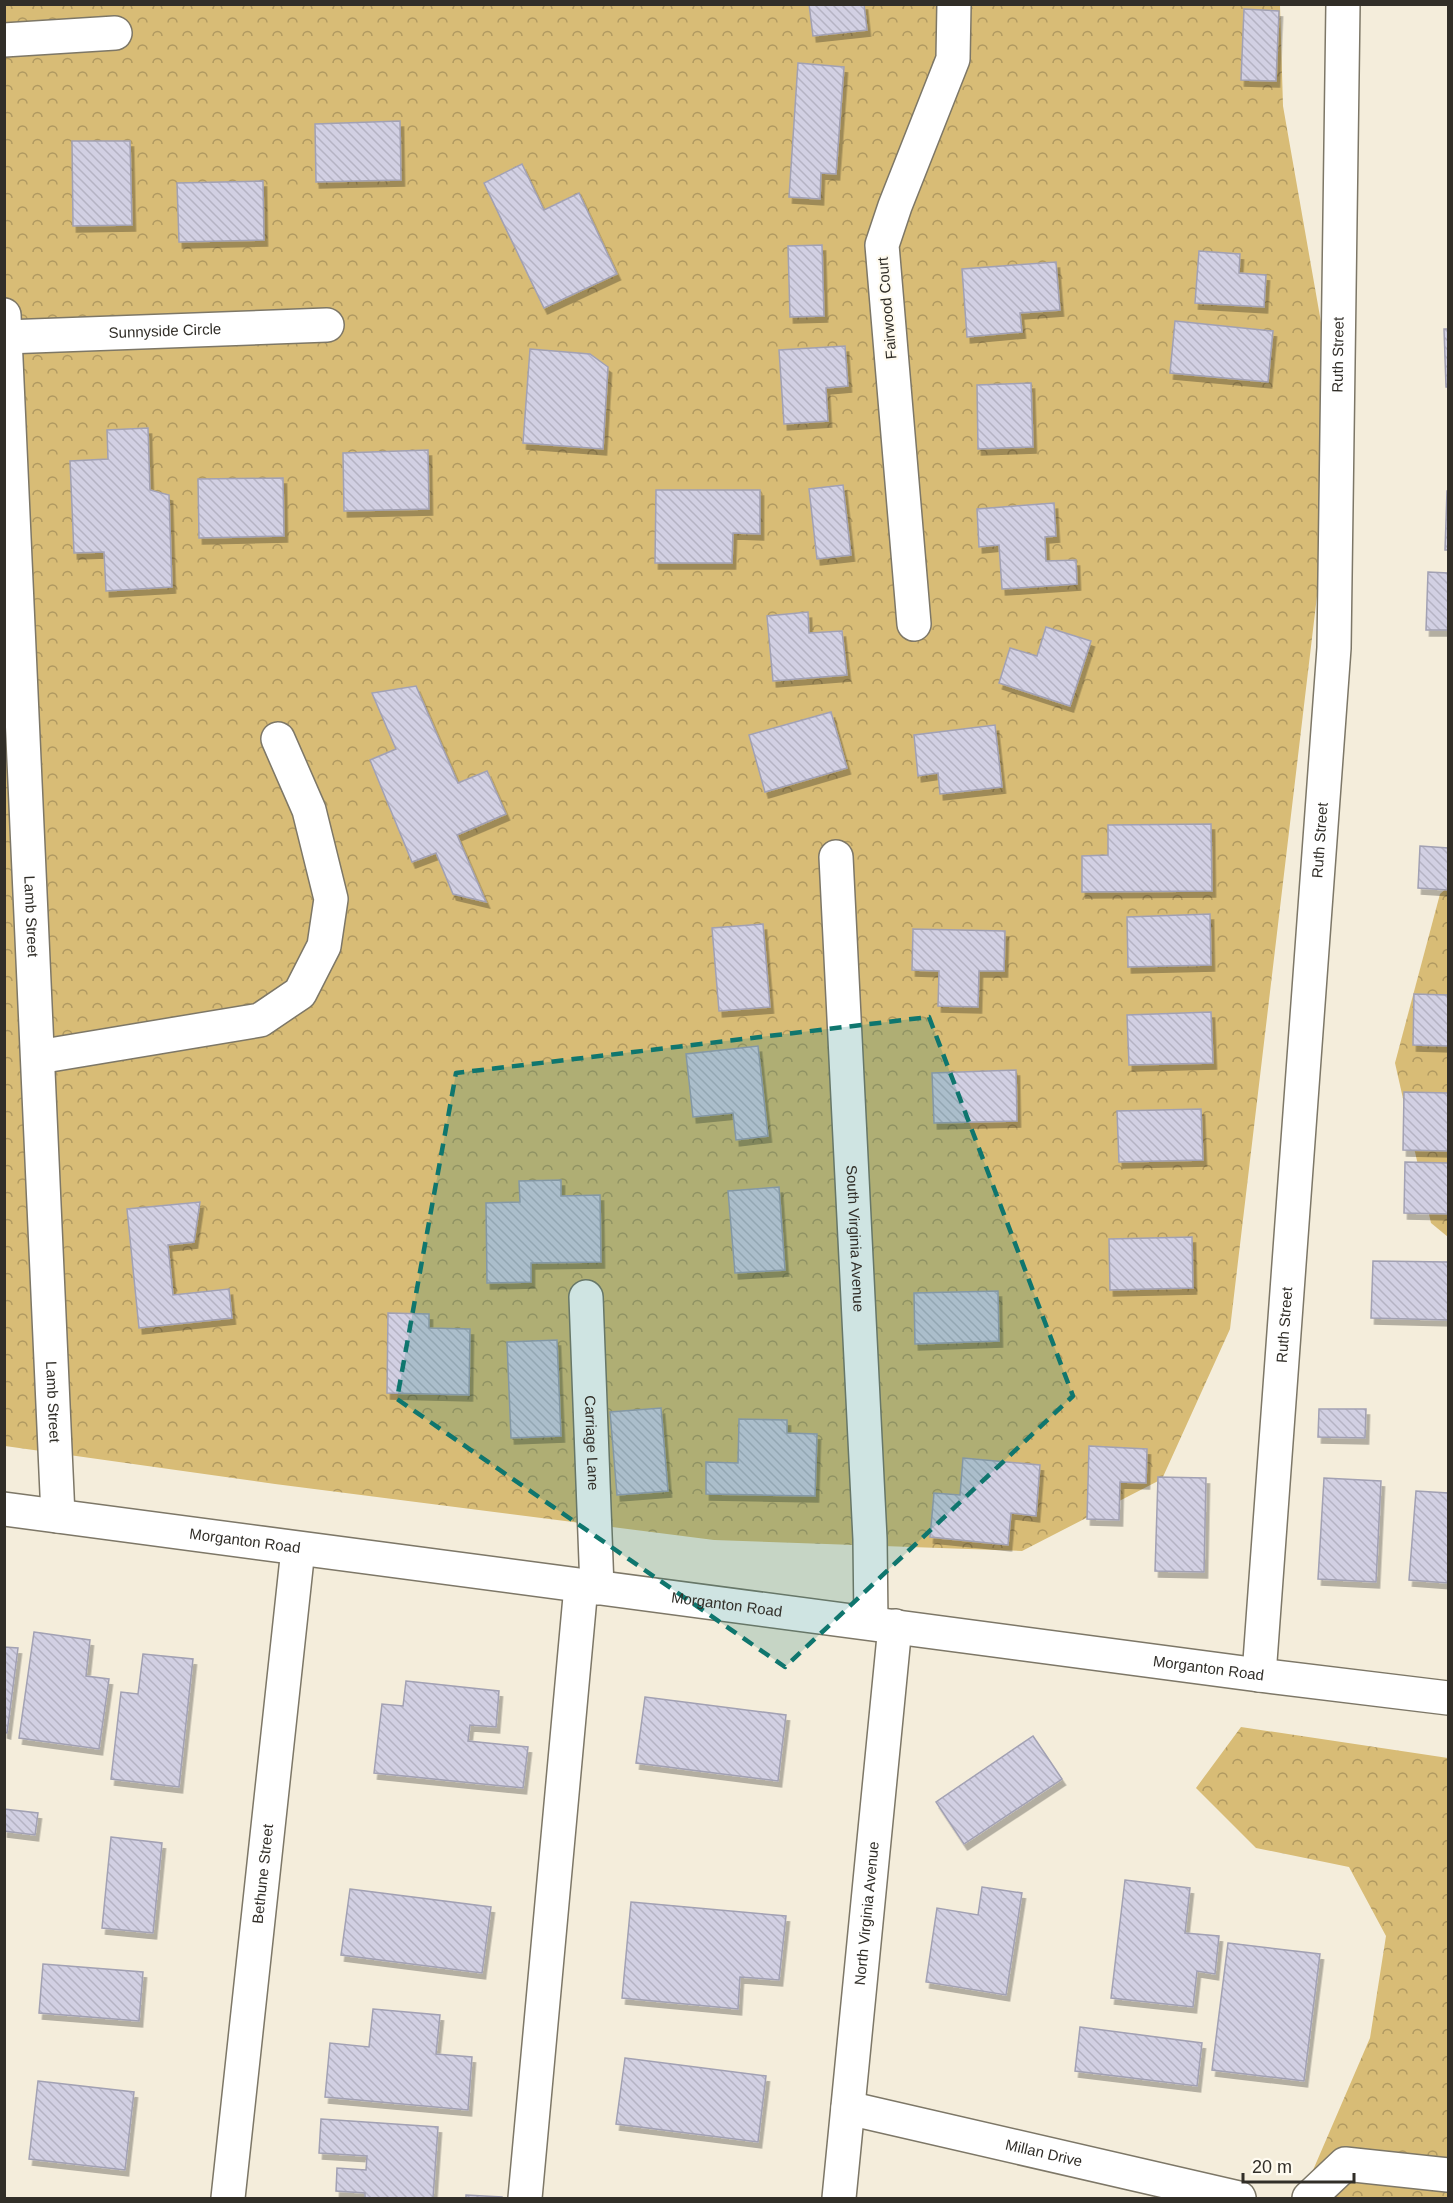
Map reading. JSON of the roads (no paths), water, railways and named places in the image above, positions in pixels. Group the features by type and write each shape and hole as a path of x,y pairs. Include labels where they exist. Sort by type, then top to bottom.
{"street":[{"name":"Fairwood Court","path":"914,624 882,245 953,59 954,4"},
{"name":"Ruth Street","path":"1259,1675 1334,648 1343,4"},
{"path":"4,40 115,33"},
{"name":"Sunnyside Circle","path":"5,326 327,325"},
{"name":"Lamb Street","path":"5,326 58,1516"},
{"path":"38,1057 260,1020 300,993 324,946 331,899 309,810 278,739"},
{"name":"South Virginia Avenue","path":"836,857 870,1539 883,1624"},
{"name":"Carriage Lane","path":"525,2199 589,1587 586,1297"},
{"name":"Morganton Road","path":"4,1509 1259,1675 1449,1698"},
{"name":"Bethune Street","path":"228,2199 298,1549"},
{"name":"North Virginia Avenue","path":"839,2199 848,2108 883,1624"},
{"name":"Millan Drive","path":"848,2108 1239,2199"},
{"path":"1309,2199 1345,2164 1449,2175"}]}
